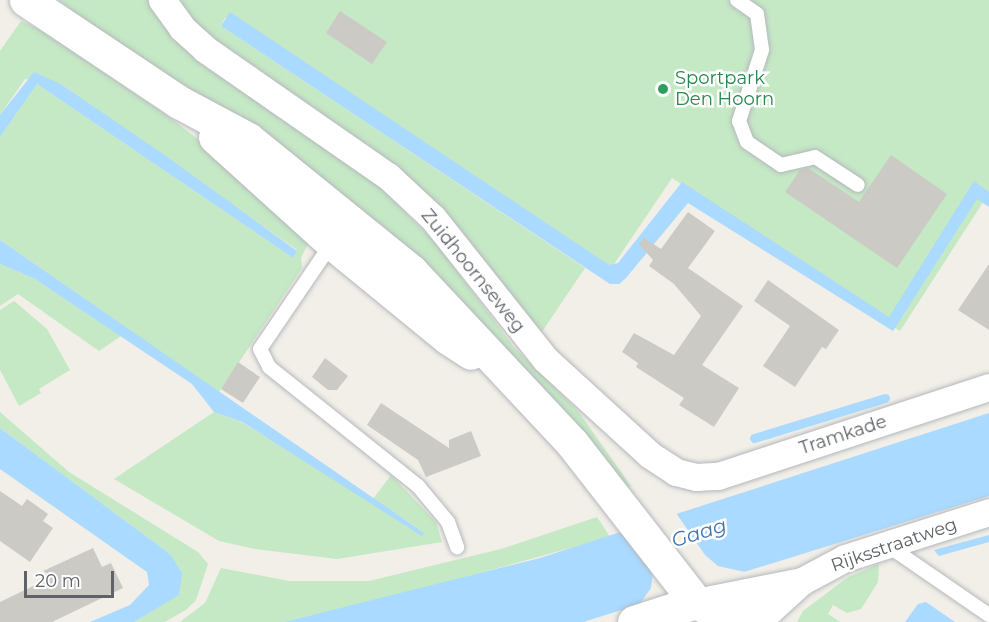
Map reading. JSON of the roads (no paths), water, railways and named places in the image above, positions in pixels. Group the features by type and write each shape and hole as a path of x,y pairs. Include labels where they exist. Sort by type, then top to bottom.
{"main road":[{"path":"26,0 179,102 341,232 448,338 505,373 572,443 627,511 695,605 735,622"},
{"name":"Rijksstraatweg","path":"634,622 695,605"}],"street":[{"name":"Zuidhoornseweg","path":"162,0 182,28 204,49 388,176 433,218 545,359 650,455 676,472 696,477"},
{"name":"Tramkade","path":"696,477 718,476 989,387"},
{"name":"Rijksstraatweg","path":"740,622 770,610 802,581 845,558 989,512"},
{"name":"Rijksstraatweg","path":"695,605 802,581"}],"lane":[{"path":"737,0 757,14 762,50 739,121 747,142 781,165 815,157 858,185"},
{"path":"341,232 260,349 269,367 418,486 447,522 457,547"},
{"path":"887,545 989,615"}],"water":[{"path":"230,12 609,265 618,263 682,182 889,317 974,181 989,192 989,207 977,199 893,331 688,203 626,278 619,284 610,284 221,26"},
{"path":"34,72 62,85 166,156 297,251 293,258 37,84 0,137 0,115"},
{"path":"0,240 424,533 422,536 242,422 214,412 192,384 35,279 0,264"},
{"name":"Gaag","path":"989,413 989,496 583,622 284,622 540,558"},
{"path":"0,428 170,554 182,573 179,595 134,622 90,622 130,605 149,585 147,572 0,469"},
{"path":"989,535 989,542 939,556 934,550"},
{"path":"926,602 955,622 905,622 918,604"}],"waterway":[{"path":"754,438 885,398"}],"place":[{"name":"Sportpark Den Hoorn","path":"663,89"}]}
